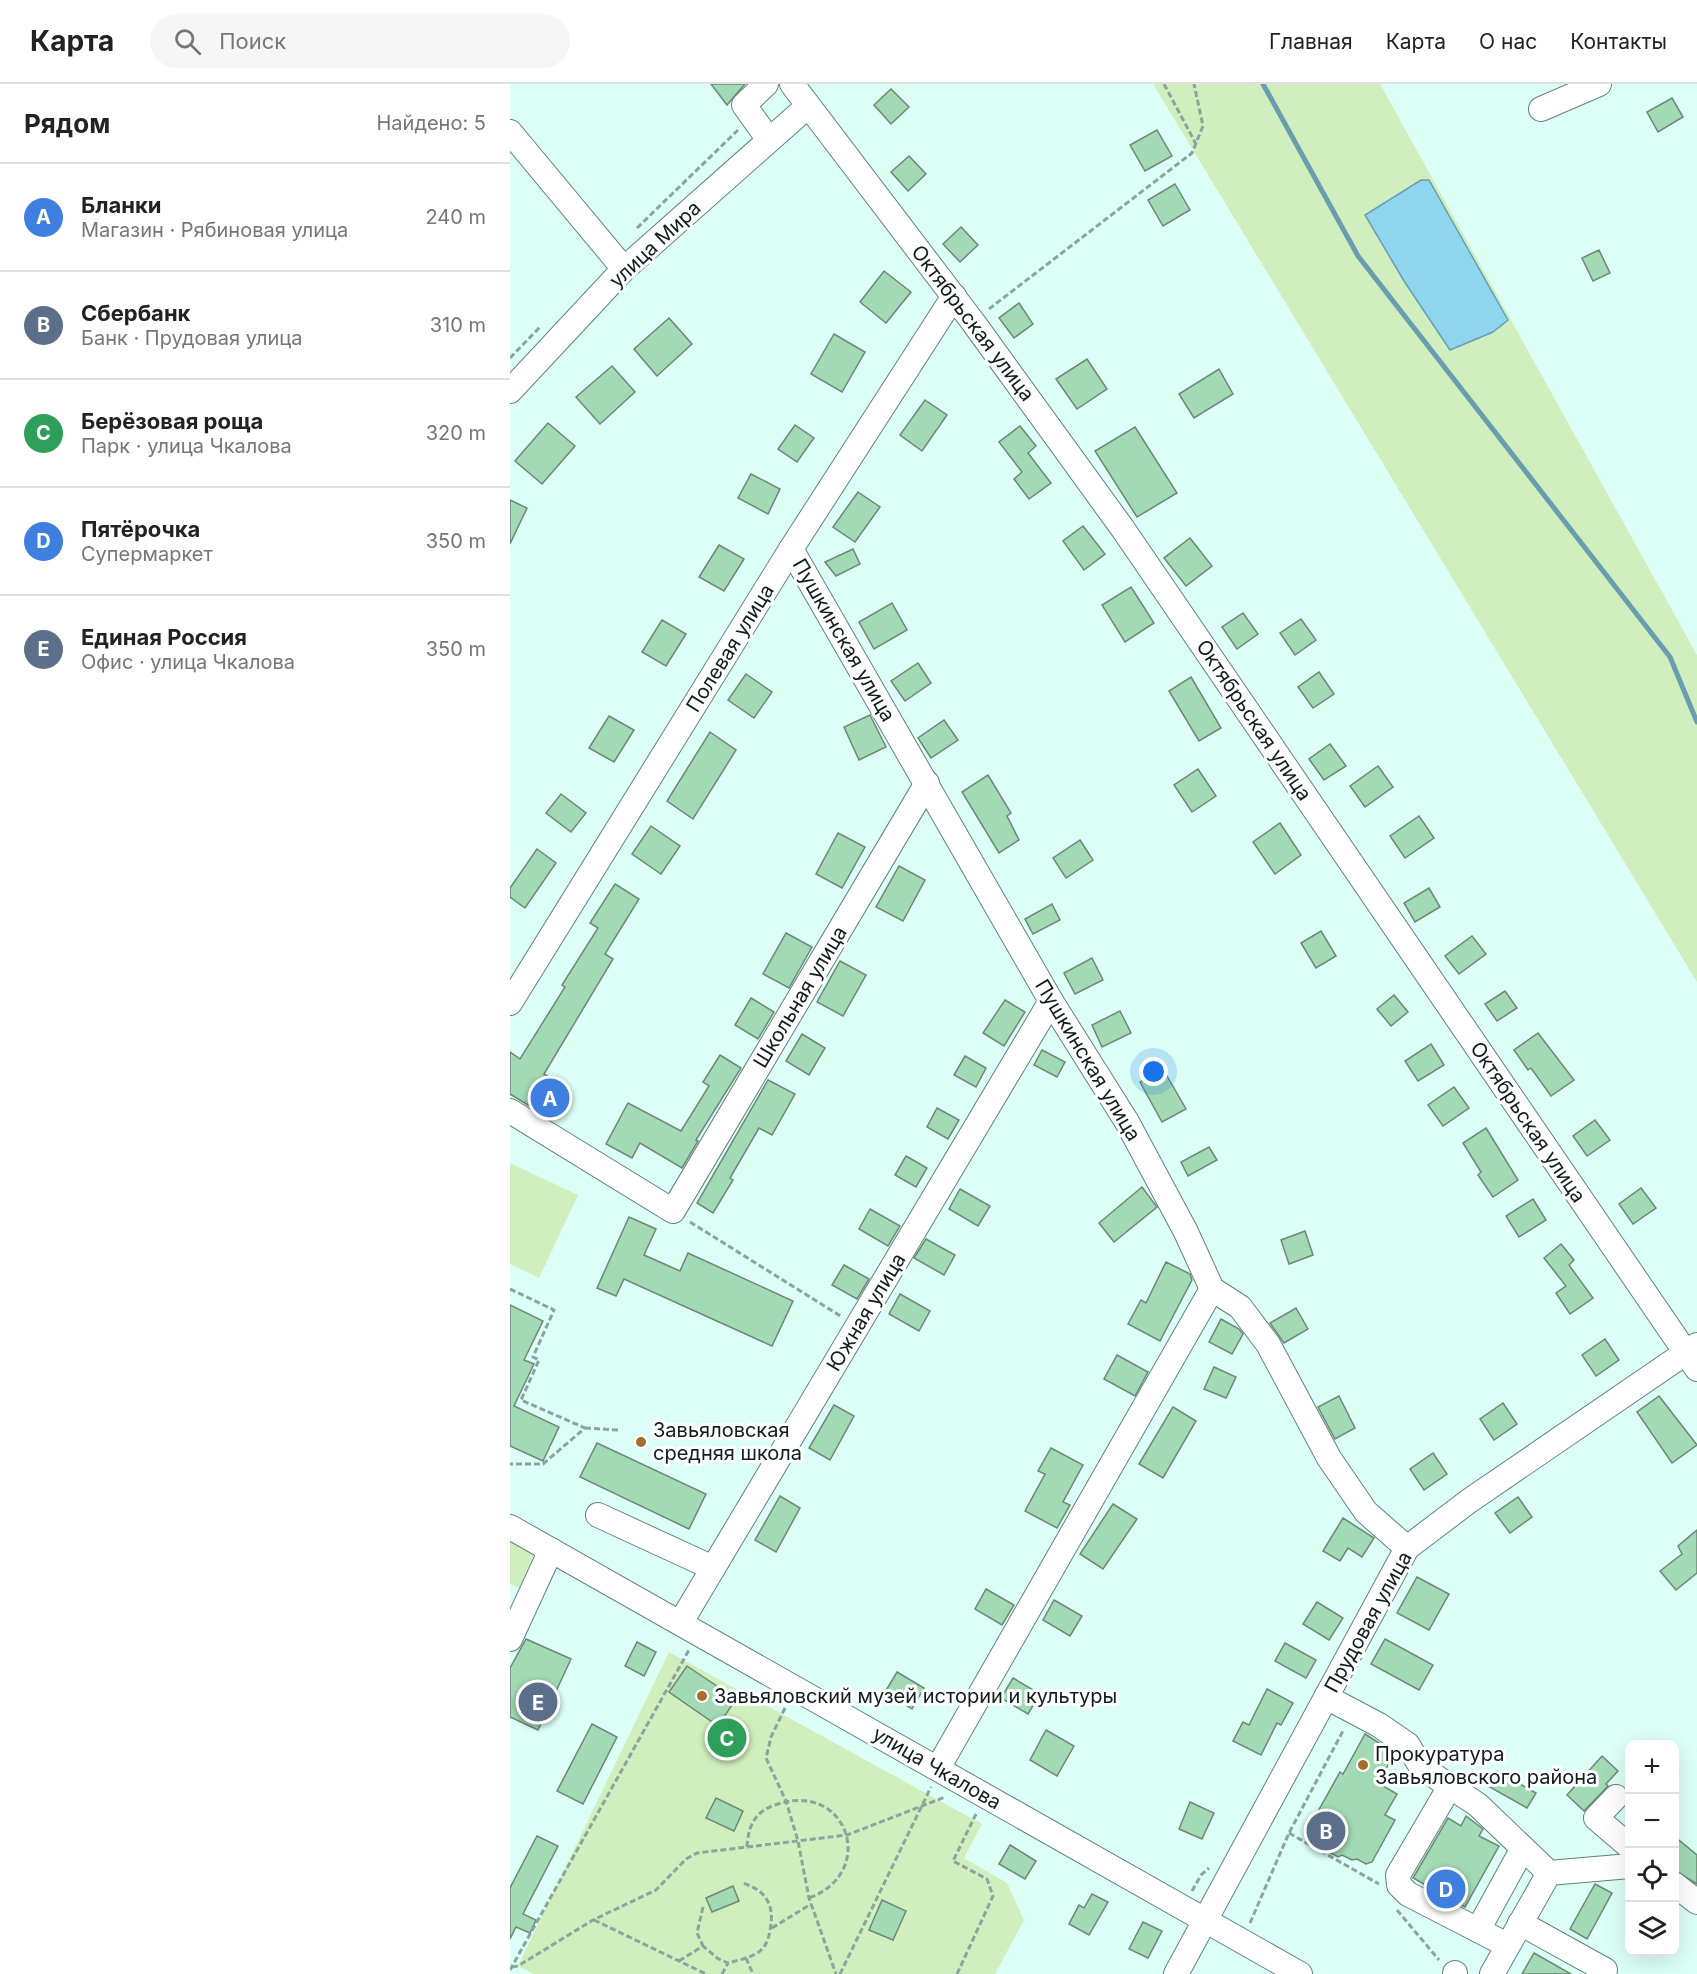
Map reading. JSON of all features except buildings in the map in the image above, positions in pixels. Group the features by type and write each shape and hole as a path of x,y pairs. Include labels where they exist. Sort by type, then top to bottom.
{"street":[{"path":"766,84 744,105 769,140"},
{"path":"1540,109 1599,84"},
{"name":"улица Мира","path":"510,391 624,269 769,140 800,91"},
{"name":"Октябрьская улица","path":"800,91 973,321 1123,529 1693,1356"},
{"path":"510,132 624,269"},
{"name":"Полевая улица","path":"510,1003 791,549 954,296"},
{"name":"Пушкинская улица","path":"791,549 1051,1001 1127,1122 1186,1232 1212,1290"},
{"name":"Школьная улица","path":"673,1211 927,783"},
{"name":"Южная улица","path":"681,1622 1051,1001"},
{"path":"510,1111 673,1211"},
{"path":"934,1777 1212,1290 1240,1307 1261,1335 1329,1458 1366,1512 1407,1548"},
{"name":"Прудовая улица","path":"1176,1974 1407,1548 1469,1501 1693,1356"},
{"path":"598,1515 713,1568"},
{"name":"улица Чкалова","path":"510,1527 681,1622 934,1777 1205,1920 1300,1974"},
{"path":"510,1640 551,1550"},
{"path":"1326,1697 1408,1745 1420,1767 1478,1805 1549,1873 1625,1866"},
{"path":"1449,1788 1398,1875 1396,1888 1507,1945"},
{"path":"1616,1797 1596,1818 1625,1843"},
{"path":"1478,1930 1523,1848"},
{"path":"1491,1974 1549,1873"},
{"path":"1679,1888 1697,1902"},
{"path":"1520,1923 1605,1970"}],"path":[{"path":"1164,84 1196,144"},
{"path":"973,321 1192,153 1203,126 1194,84"},
{"path":"673,1211 857,1327"},
{"path":"510,1289 554,1310 533,1357 539,1360 520,1400 585,1428 618,1430"},
{"path":"510,1464 543,1464 585,1428"},
{"path":"785,1708 771,1737 766,1758 786,1801 798,1841 809,1898 838,1974"},
{"path":"1242,1941 1289,1833 1354,1712"},
{"path":"838,1974 934,1777"},
{"path":"510,1967 518,1966 593,1920 656,1890 686,1859 697,1852 847,1835 950,1796"},
{"path":"747,1847 748,1830 754,1818 766,1808 786,1801 808,1799 826,1807 841,1823 847,1835 849,1848 841,1876 821,1894 809,1898"},
{"path":"957,1974 993,1896 987,1879 953,1861 978,1810"},
{"path":"1289,1833 1396,1888 1398,1914 1447,1969 1455,1974"},
{"path":"703,1907 698,1933 704,1946 717,1958 728,1963 761,1951 769,1938 774,1914 768,1899 754,1886 743,1883"},
{"path":"771,1929 811,1904"},
{"path":"593,1920 706,1974"},
{"path":"679,1961 704,1946"},
{"path":"746,1958 753,1974"},
{"path":"722,1974 728,1963"}],"green space":[{"path":"1153,84 1380,84 1697,655 1697,982"},
{"path":"510,1163 578,1195 539,1278 510,1264"},
{"path":"510,1535 536,1549 520,1588 510,1584"},
{"path":"669,1652 982,1824 964,1858 1007,1883 1024,1920 995,1974 534,1974 518,1966"}],"water":[{"path":"1421,180 1429,180 1508,320 1493,332 1450,350 1404,281 1365,215"}],"waterway":[{"path":"1263,84 1358,256 1670,657 1697,722"}],"place":[{"name":"Бланки","path":"550,1098"},
{"name":"Завьяловская средняя школа","path":"641,1442"},
{"name":"Завьяловский музей истории и культуры","path":"702,1696"},
{"name":"Единая Россия","path":"538,1702"},
{"name":"Берёзовая роща","path":"727,1738"},
{"name":"Прокуратура Завьяловского района","path":"1363,1765"},
{"name":"Сбербанк","path":"1326,1831"},
{"name":"Пятёрочка","path":"1446,1889"}]}
